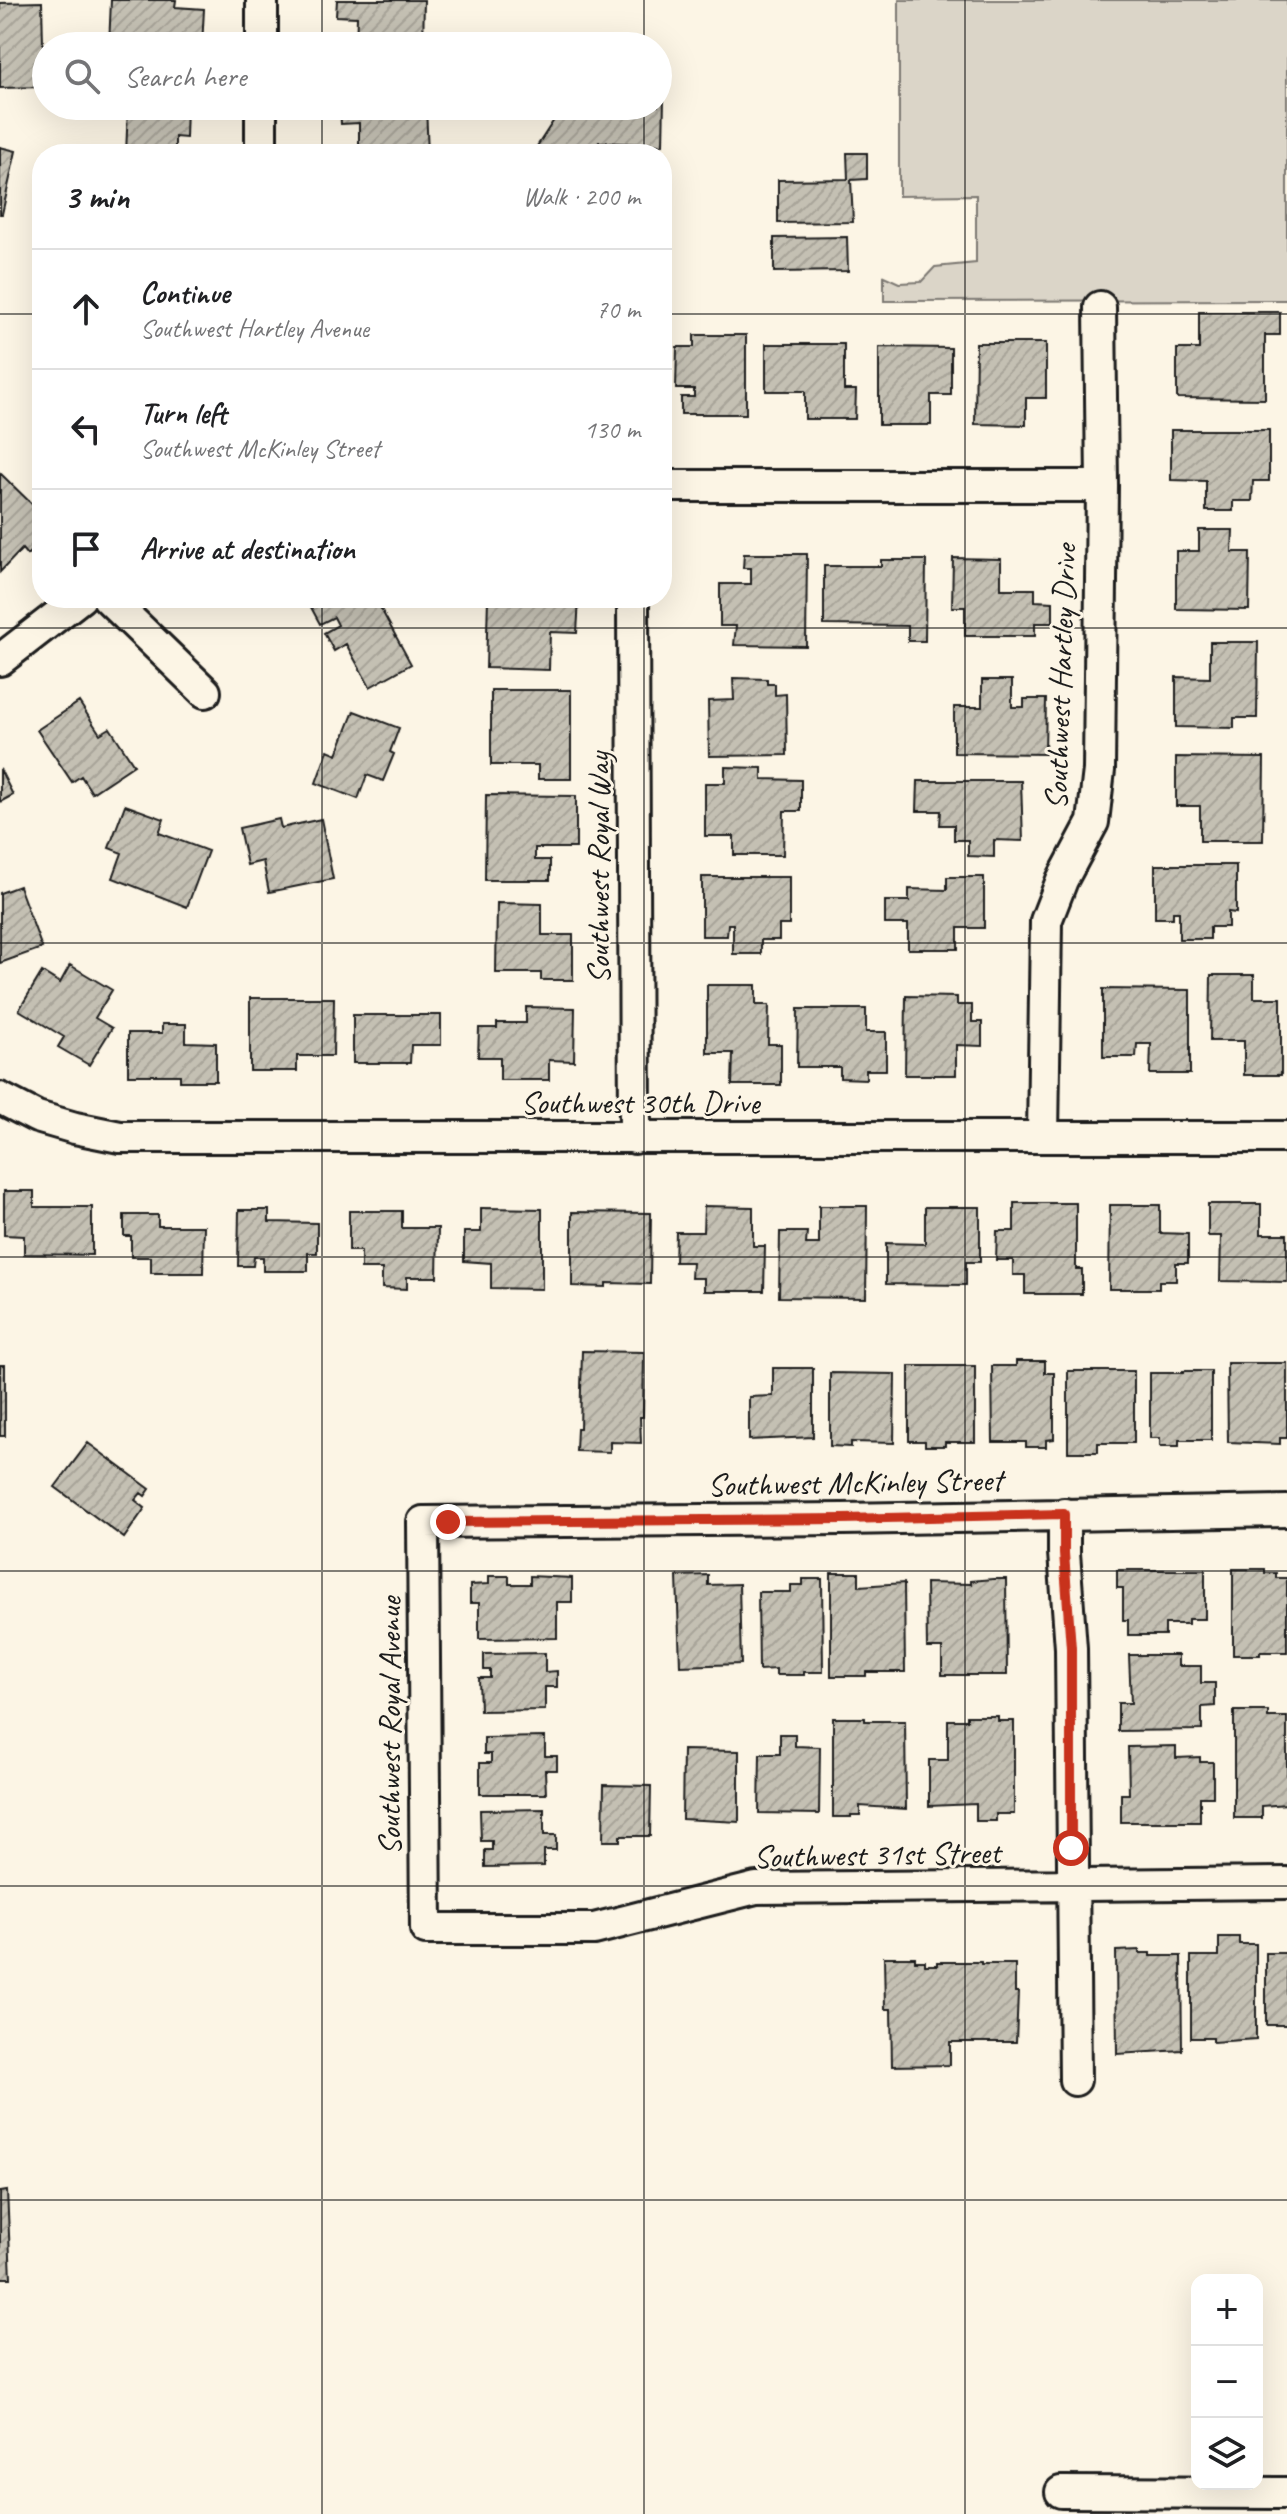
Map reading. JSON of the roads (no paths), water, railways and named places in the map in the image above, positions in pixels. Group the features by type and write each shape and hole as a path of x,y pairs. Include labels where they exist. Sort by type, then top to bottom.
{"street":[{"path":"262,0 262,32"},
{"path":"261,120 261,144"},
{"name":"Southwest Hartley Drive","path":"1043,1137 1046,921 1062,880 1093,822 1099,770 1100,307"},
{"path":"672,486 1102,486"},
{"path":"0,660 67,608"},
{"path":"118,608 205,692"},
{"name":"Southwest Royal Way","path":"633,608 635,1138"},
{"name":"Southwest 30th Drive","path":"0,1098 37,1117 120,1137 1287,1137"},
{"name":"Southwest McKinley Street","path":"423,1522 1287,1511"},
{"path":"1064,1514 1071,1648 1075,2080"},
{"name":"Southwest Royal Avenue","path":"423,1522 426,1929"},
{"name":"Southwest 31st Street","path":"426,1929 594,1929 756,1888 1287,1883"},
{"path":"1061,2492 1287,2493"}]}
